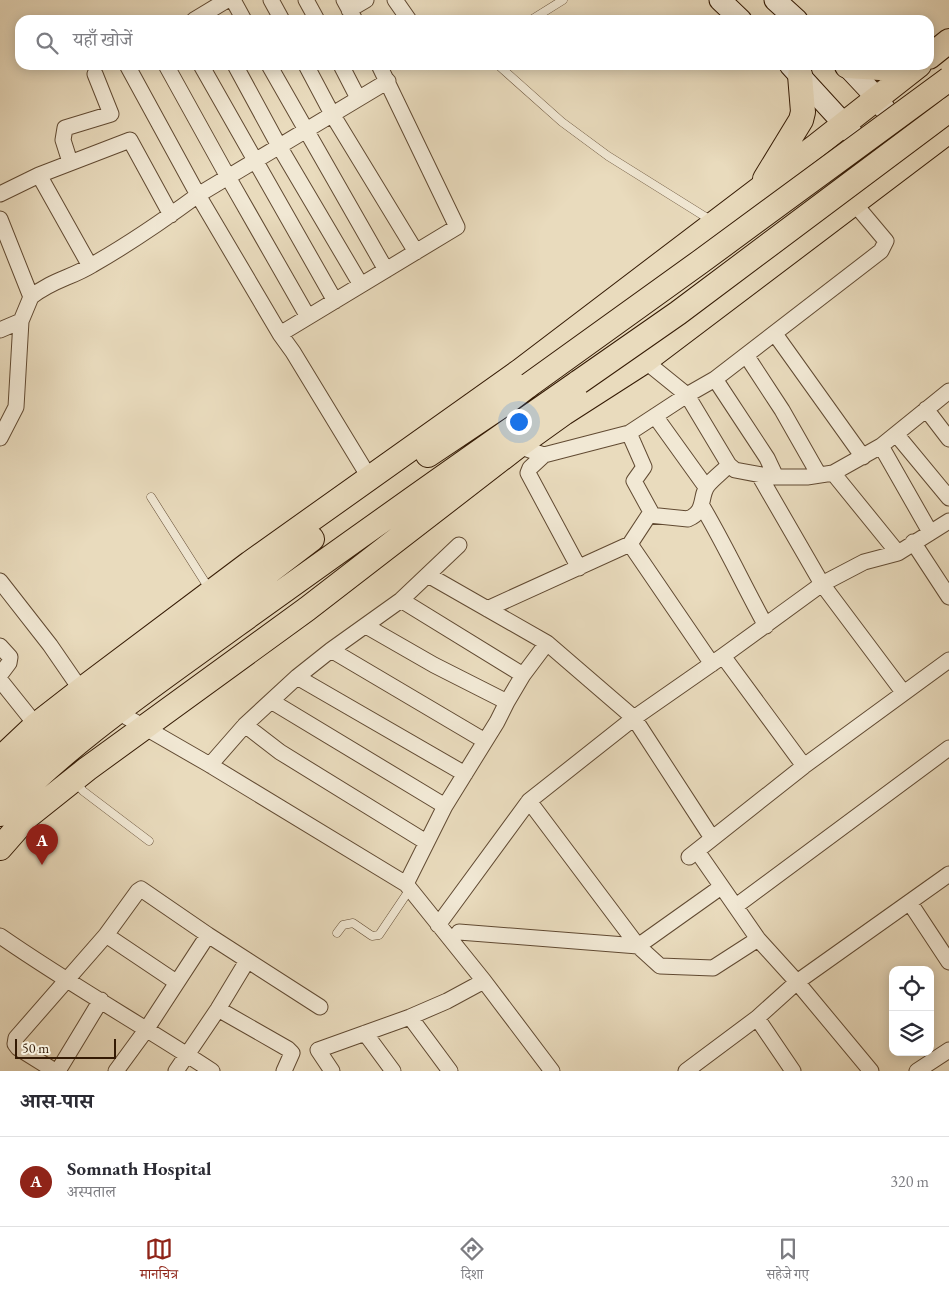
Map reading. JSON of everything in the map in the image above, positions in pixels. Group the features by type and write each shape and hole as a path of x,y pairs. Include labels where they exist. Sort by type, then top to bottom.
{"main road":[{"path":"934,53 949,42"},
{"path":"759,189 801,120 803,112 795,70"},
{"path":"0,786 54,735 324,520 369,477 520,370 912,70"},
{"path":"0,814 21,792 64,754 99,701 212,592 504,404 949,80"},
{"path":"0,758 36,725 99,701 402,505 678,313 949,110"},
{"path":"0,848 28,816 74,779 307,609 518,446 575,406 645,361 887,176 949,131"},
{"path":"543,407 575,406"}],"street":[{"path":"207,15 227,0"},
{"path":"233,0 241,15"},
{"path":"271,0 279,15"},
{"path":"306,0 314,15"},
{"path":"349,10 366,0"},
{"path":"395,0 406,15"},
{"path":"720,0 736,15"},
{"path":"775,0 792,15"},
{"path":"130,70 198,195 280,334 293,352 369,477"},
{"path":"169,70 308,317"},
{"path":"204,70 335,301"},
{"path":"238,70 279,146 361,285"},
{"path":"272,70 386,270"},
{"path":"309,70 332,114 416,252"},
{"path":"344,70 358,98"},
{"path":"280,334 457,227 382,70"},
{"path":"795,70 844,124 887,176"},
{"path":"851,70 877,98 917,155"},
{"path":"70,162 63,140 65,128 111,114 95,74"},
{"path":"0,438 16,407 21,321 31,297 44,286 90,266 171,216 198,195 388,81"},
{"path":"0,194 70,162 130,140 171,216"},
{"path":"39,175 90,266"},
{"path":"579,568 528,473 530,468 544,455 629,433 714,379 746,356 881,251 886,241 854,203"},
{"path":"0,219 31,297"},
{"path":"0,330 21,321"},
{"path":"775,334 863,457"},
{"path":"746,356 826,474 898,553"},
{"path":"645,361 687,395 729,465 735,470 776,477 826,474 863,457 881,446 949,390"},
{"path":"714,379 766,458 776,477"},
{"path":"926,409 949,439"},
{"path":"654,416 706,487"},
{"path":"486,609 630,544 651,512 634,481 644,467 629,433"},
{"path":"896,434 949,498"},
{"path":"518,446 544,455"},
{"path":"438,924 530,801 634,718 766,626 822,584 864,562 898,553 913,542 942,529 881,446"},
{"path":"649,515 688,519 694,516 702,506 706,487 729,465"},
{"path":"759,475 822,584 903,692"},
{"path":"702,506 726,547 733,565 766,626"},
{"path":"913,542 949,598"},
{"path":"630,544 718,660 804,766"},
{"path":"210,765 245,725 297,677 401,600 459,545"},
{"path":"428,575 547,643 634,718 712,838"},
{"path":"0,581 50,646 99,701 142,728 210,765 408,887 484,981 552,1071"},
{"path":"401,600 523,675"},
{"path":"366,626 434,665 506,702"},
{"path":"408,887 426,842 446,806 506,702 547,643"},
{"path":"0,646 10,657 9,663 0,675"},
{"path":"331,650 485,741"},
{"path":"871,1071 797,982 758,939 722,887 693,854 804,766 903,692 947,665"},
{"path":"297,677 465,774"},
{"path":"0,680 36,725"},
{"path":"271,701 446,806"},
{"path":"245,725 280,752 426,842"},
{"path":"736,906 949,748"},
{"path":"530,801 638,946 660,966 713,968 758,939"},
{"path":"686,1071 757,1018 797,982 949,874"},
{"path":"459,932 638,946 722,887"},
{"path":"101,1000 57,1071 18,1048 15,1044 16,1038 106,935 141,889 247,961 320,1007"},
{"path":"910,903 949,962"},
{"path":"116,1071 146,1030 208,934"},
{"path":"106,935 176,982"},
{"path":"0,936 43,966 101,1000 212,1071"},
{"path":"176,1071 218,1009 247,961"},
{"path":"332,1071 318,1050 410,1017 484,981"},
{"path":"218,1009 292,1053 284,1071"},
{"path":"410,1017 450,1071"},
{"path":"757,1018 793,1071"},
{"path":"364,1033 393,1071"},
{"path":"917,1071 949,1050"}],"lane":[{"path":"539,15 563,0"},
{"path":"504,70 562,122 608,156 714,222"},
{"path":"151,497 212,592"},
{"path":"74,779 83,791 149,841"},
{"path":"337,933 343,925 353,923 372,936 379,935 408,887"}],"place":[{"name":"Somnath Hospital","path":"42,865"}]}
